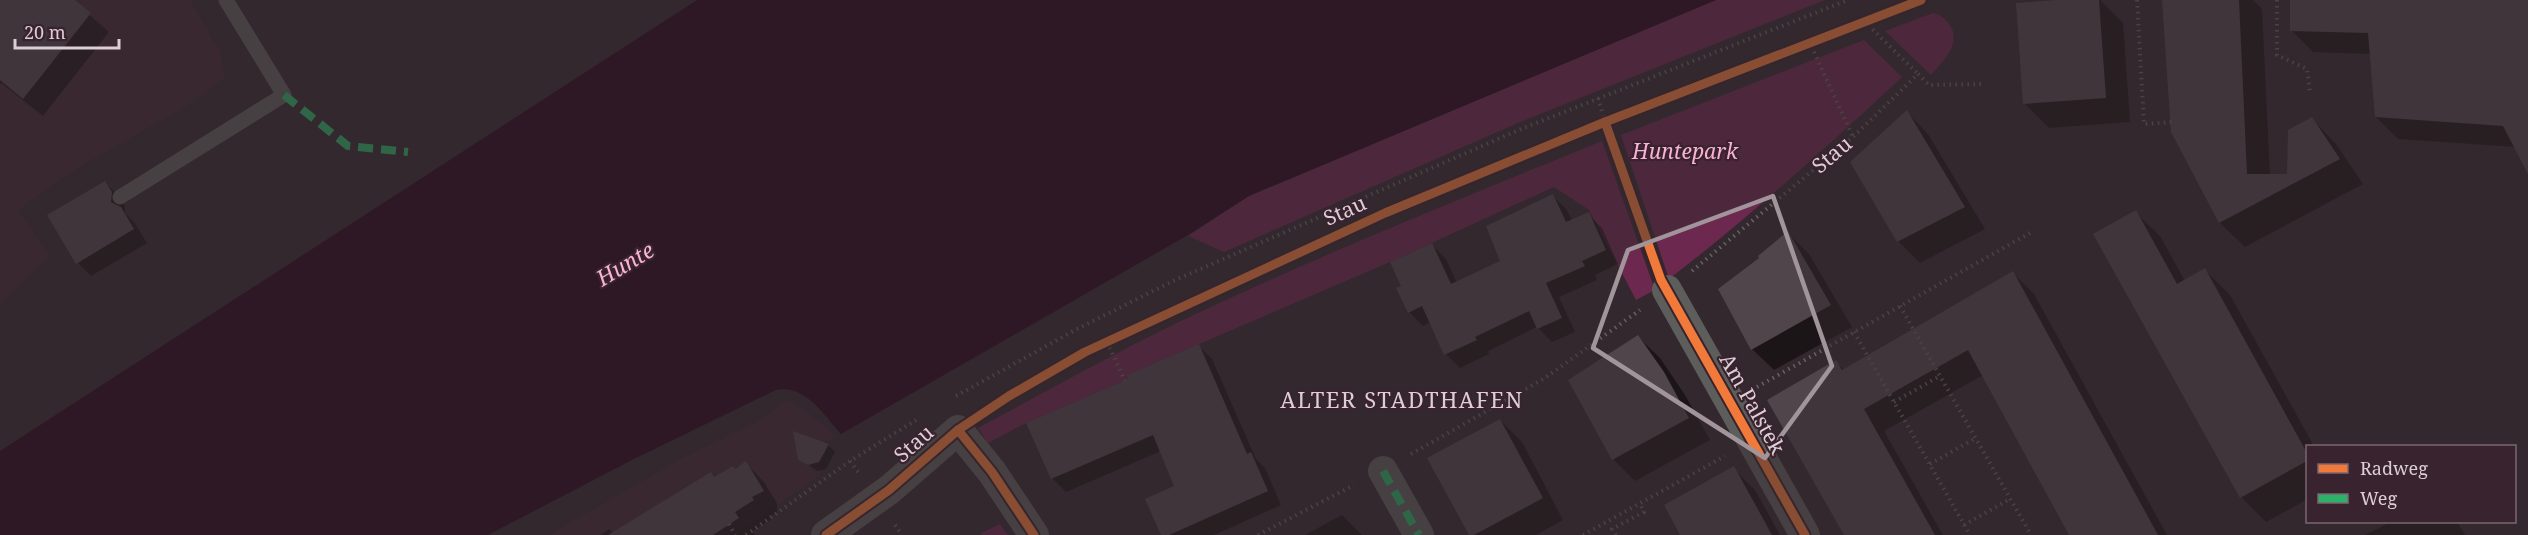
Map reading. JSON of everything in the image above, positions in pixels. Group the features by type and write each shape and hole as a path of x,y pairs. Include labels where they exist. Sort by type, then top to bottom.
{"street":[{"name":"Am Palstek","path":"1667,290 1805,535"},
{"name":"Stau","path":"826,535 876,499 958,430 992,472 1034,535"},
{"path":"1383,471 1419,535"}],"lane":[{"path":"120,197 284,94 226,0"}],"path":[{"path":"952,398 1077,329 1173,281 1521,129 1848,0"},
{"path":"2137,0 2144,124 2174,122"},
{"path":"2277,0 2277,55 2307,69 2310,93"},
{"path":"1853,25 1876,16"},
{"path":"1864,21 1929,85 1982,84"},
{"path":"1799,46 1820,37"},
{"path":"1809,41 1853,137"},
{"path":"1598,98 1605,122"},
{"path":"1594,127 1615,118"},
{"path":"1730,402 2030,233"},
{"path":"1900,306 2031,535"},
{"path":"1854,332 1970,535"},
{"path":"1118,337 1104,344 1125,381"},
{"path":"1894,402 1940,375"},
{"path":"746,535 850,461 925,415"},
{"path":"1930,464 1976,438"},
{"path":"1583,535 1752,441"},
{"path":"850,461 876,499"},
{"path":"1964,525 2010,499"},
{"path":"1616,535 1612,529 1644,512 1640,504"},
{"path":"729,525 735,535"}],"highlighted area":[{"path":"1773,196 1832,366 1765,458 1593,348 1628,250"}],"shaded area":[{"path":"0,0 190,0 220,53 224,78 188,105 69,173 18,210 49,256 0,303"},
{"path":"786,400 805,410 836,436 825,443 825,456 818,465 821,473 819,476 734,535 549,535 681,459 760,421"}],"green space":[{"path":"1716,0 1825,0 1518,123 1224,252 1188,236 1249,196"},
{"path":"1933,13 1938,14 1949,24 1954,38 1950,51 1931,75 1885,31"},
{"name":"Huntepark","path":"1864,40 1902,77 1788,181 1669,279 1621,135"},
{"path":"1602,141 1655,290 1636,300 1589,210 1554,187 1390,262 1127,375 1128,379 1026,423 988,443 978,428 1128,347 1283,274"},
{"path":"1000,524 1008,535 982,535 981,533"}],"water":[{"name":"Hunte","path":"697,0 1716,0 1249,196 1188,235 841,434 805,396 786,389 776,390 632,460 488,535 0,535 0,451"}],"building":[{"path":"0,0 75,0 91,13 23,99 0,80"},
{"path":"2099,0 2106,98 2023,104 2016,3"},
{"path":"2162,0 2239,0 2247,174 2287,174 2288,130 2312,117 2340,159 2219,223 2171,132"},
{"path":"2290,0 2528,0 2528,174 2503,126 2375,117 2368,33 2290,31"},
{"path":"1907,110 1965,207 1897,242 1850,162"},
{"path":"105,181 112,192 111,202 121,207 134,229 76,264 47,215"},
{"path":"1553,194 1566,222 1589,212 1606,250 1582,261 1585,266 1546,283 1562,318 1537,329 1529,311 1475,337 1477,340 1444,355 1422,306 1408,313 1396,288 1401,286 1390,262 1432,243 1451,284 1500,261 1486,226"},
{"path":"2136,210 2177,284 2205,268 2306,451 2306,462 2240,498 2093,234"},
{"path":"1788,231 1831,305 1751,350 1718,289 1759,258 1758,256"},
{"path":"2013,271 2158,535 2069,535 1968,350 1864,409 1935,535 1844,535 1767,400 1836,360 1842,370"},
{"path":"1638,335 1664,372 1689,418 1612,460 1568,380"},
{"path":"1199,344 1247,454 1251,452 1268,491 1169,535 1161,535 1145,499 1174,486 1153,435 1051,479 1026,423 1128,379 1127,375"},
{"path":"1500,419 1543,498 1474,535 1469,535 1427,458"},
{"path":"793,431 829,444 819,462 808,465 798,460"},
{"path":"746,461 764,491 752,497 754,500 735,512 739,518 713,535 608,535 711,472 714,477 733,466 735,469"},
{"path":"1734,466 1772,535 1680,535 1664,505"}],"marked path":[{"path":"284,95 348,146 408,152"},
{"path":"1383,471 1419,535"}],"cycle path":[{"path":"826,535 889,490 958,430 1009,396 1085,352 1385,213 1605,122 1921,0"},
{"path":"1605,122 1661,280 1805,535"},
{"path":"958,430 992,472 1034,535"}],"district":[{"name":"ALTER STADTHAFEN","path":"1402,400"}]}
